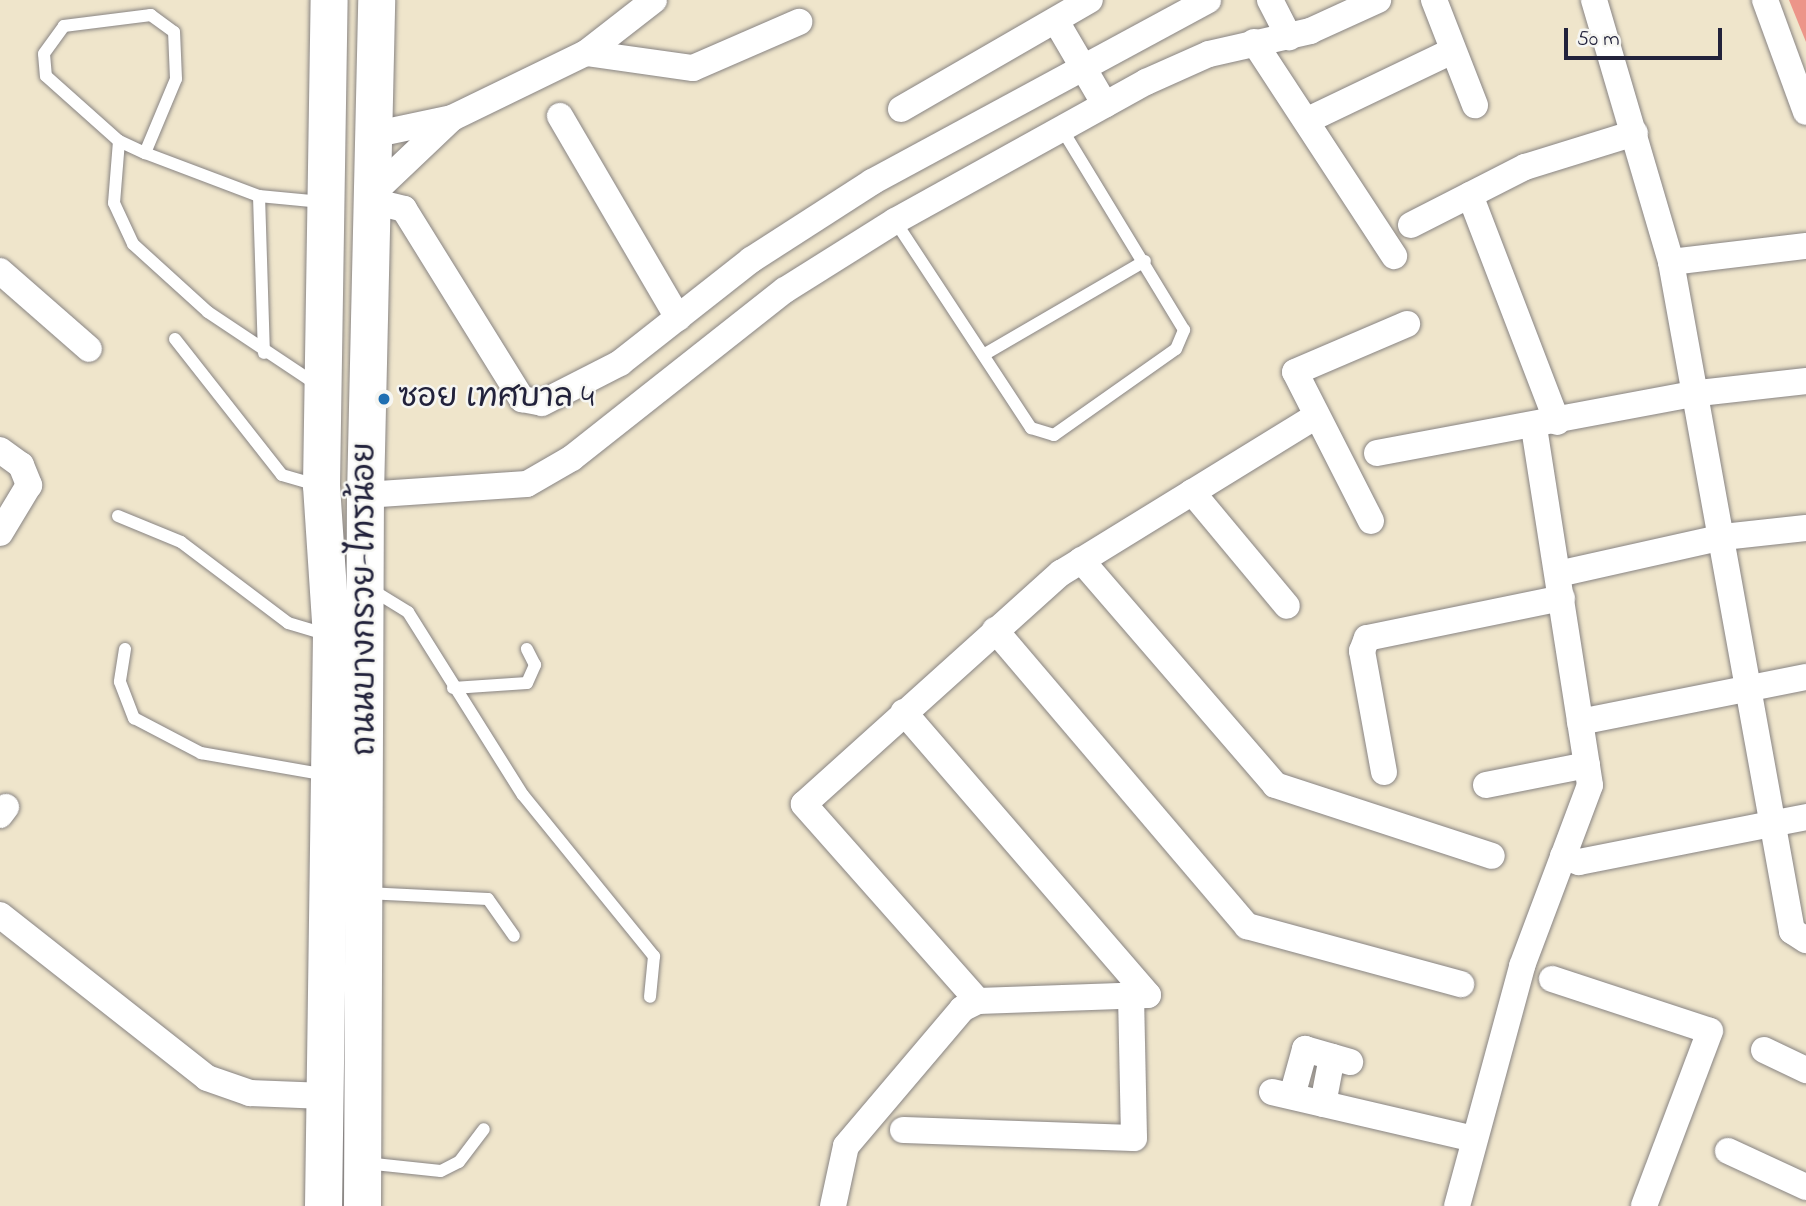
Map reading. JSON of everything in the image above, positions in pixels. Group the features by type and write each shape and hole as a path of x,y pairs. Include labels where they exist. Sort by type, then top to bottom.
{"main road":[{"name":"ถนนบางกรวย-ไทรน้อย","path":"323,1206 331,636 321,485 329,0"},
{"name":"ถนนบางกรวย-ไทรน้อย","path":"362,1206 366,1031 365,495 376,0"},
{"path":"326,1031 366,1031"}],"street":[{"path":"372,135 452,118 586,53 654,0"},
{"path":"901,109 1090,0"},
{"path":"452,118 372,198 404,209 522,398 542,403 620,363 751,260 873,181 1208,0"},
{"path":"1270,0 1289,37"},
{"path":"365,495 527,484 572,458 785,290 895,220 1105,105 1209,54 1254,42 1289,37 1378,0"},
{"path":"1434,0 1475,105"},
{"path":"1594,0 1635,132 1671,262 1699,393 1771,821 1793,931 1806,940"},
{"path":"1765,0 1806,112"},
{"path":"1056,21 1105,105"},
{"path":"586,53 692,68 799,22"},
{"path":"1254,42 1310,119 1394,256"},
{"path":"1310,119 1452,51"},
{"path":"560,116 678,318"},
{"path":"1412,225 1525,167 1635,132"},
{"path":"1457,1206 1522,966 1590,785 1560,586 1546,424 1470,195"},
{"path":"1671,262 1806,246"},
{"path":"0,271 89,349"},
{"path":"1371,521 1294,372 1407,324"},
{"path":"620,363 639,405"},
{"path":"1377,453 1546,424 1699,393 1806,382"},
{"path":"978,1001 804,804 995,630 1081,560 1316,416"},
{"path":"0,450 21,465 29,485 0,533"},
{"path":"1192,492 1287,606"},
{"path":"1384,772 1362,651 1367,638 1560,586 1723,537 1806,528"},
{"path":"1081,560 1275,785 1492,856"},
{"path":"995,630 1247,926 1461,984"},
{"path":"1580,722 1747,684 1806,677"},
{"path":"833,1206 846,1146 962,1009 978,1001 1148,995 904,712"},
{"path":"1486,785 1587,765"},
{"path":"1563,856 1579,862 1771,821 1806,817"},
{"path":"0,915 207,1078 250,1093 325,1096"},
{"path":"1552,979 1710,1031 1644,1206"},
{"path":"903,1130 1134,1138 1130,996"},
{"path":"1323,1104 1341,1059 1304,1049 1282,1094 1323,1104 1474,1139"},
{"path":"1764,1050 1806,1070"},
{"path":"1728,1151 1806,1187"}],"lane":[{"path":"145,153 177,61 174,32 151,15 71,22 44,54 53,89 119,141 145,153 259,196 327,202"},
{"path":"895,220 1031,428 1054,435 1182,343 1184,330 1145,261 1062,129"},
{"path":"119,141 114,203 119,226 208,312 264,353 322,387"},
{"path":"259,196 264,353"},
{"path":"985,354 1145,261"},
{"path":"175,339 282,475 321,485"},
{"path":"118,516 181,542 288,623 331,636"},
{"path":"365,587 408,612 453,688 523,795 654,956 650,997"},
{"path":"125,649 120,682 134,718 201,753 329,775"},
{"path":"453,688 527,683 535,665 527,649"},
{"path":"366,893 488,900 514,936"},
{"path":"364,1163 441,1171 459,1162 484,1129"}],"building":[{"path":"1789,0 1806,0 1806,42"}],"place":[{"name":"ซอย เทศบาล 4","path":"384,399"}]}
